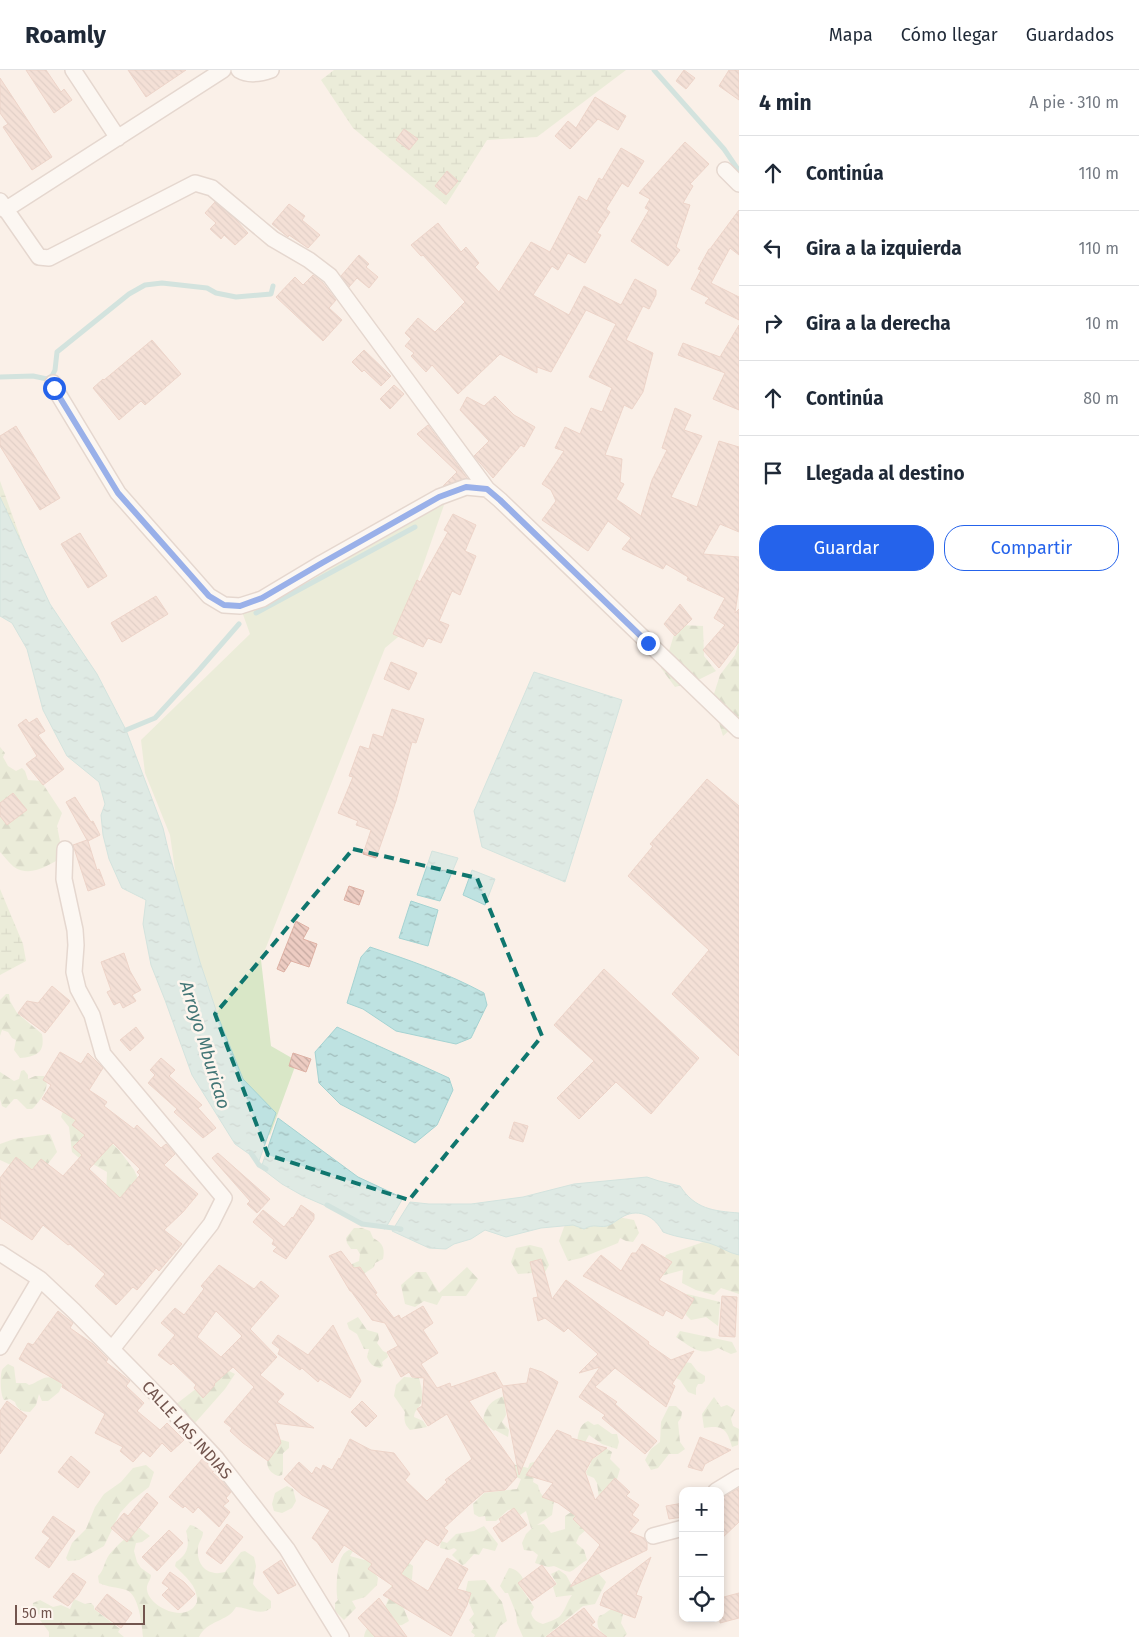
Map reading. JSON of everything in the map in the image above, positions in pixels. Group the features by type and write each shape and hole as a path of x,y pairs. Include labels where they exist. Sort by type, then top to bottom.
{"street":[{"path":"73,70 118,138"},
{"path":"223,70 118,138 3,205 39,257 49,258 195,183 212,188 273,239 309,260 330,276 487,489 739,730"},
{"path":"239,70 245,73 260,74 271,70"},
{"path":"725,170 739,184"},
{"path":"54,383 54,388 118,493 209,596 224,605 240,606 262,598 439,497 466,487 487,489"},
{"path":"65,849 64,879 75,930 74,972 78,989 92,1016 103,1054 224,1198 211,1224 112,1350"},
{"name":"CALLE LAS INDIAS","path":"0,1253 40,1279 112,1350 216,1458 287,1550 341,1637"},
{"path":"0,1348 40,1279"},
{"path":"723,1487 739,1477"},
{"path":"653,1536 679,1529"}],"highlighted area":[{"path":"353,849 477,878 542,1036 409,1200 268,1155 215,1014"}],"green space":[{"path":"334,70 626,70 537,137 487,140 446,205 353,128 321,80"},
{"path":"0,481 27,556 0,577"},
{"path":"439,497 444,505 398,637 385,648 261,960 271,1046 297,1061 270,1135 252,1118 182,919 170,835 145,773 141,740 250,634 240,606"},
{"path":"677,625 703,626 704,656 716,671 696,681 675,687 661,668 669,651"},
{"path":"739,641 739,722 723,736 712,700 720,675 735,655"},
{"path":"0,747 5,753 3,757 8,766 16,771 22,768 28,780 41,781 62,813 57,826 63,857 33,871 20,870 14,867 0,852"},
{"path":"0,889 23,944 26,961 0,975"},
{"path":"6,994 9,994 10,1001 17,1013 42,1034 41,1049 36,1054 20,1058 14,1050 16,1040 8,1032 2,1030 0,1036 0,1000"},
{"path":"24,1070 28,1075 28,1079 35,1076 44,1076 47,1084 41,1098 32,1109 27,1109 17,1099 14,1099 6,1108 2,1106 0,1099 0,1072 14,1081 19,1079 21,1071"},
{"path":"63,1111 103,1135 119,1150 134,1170 140,1183 136,1210 106,1199 107,1172 93,1164 84,1162 72,1152 69,1127 61,1117"},
{"path":"50,1134 57,1152 47,1165 24,1171 0,1160 0,1144 14,1139"},
{"path":"597,1213 634,1220 639,1233 633,1242 620,1238 618,1243 581,1258 568,1261 559,1241 564,1227 572,1216"},
{"path":"354,1228 370,1231 373,1238 382,1246 384,1255 383,1259 375,1263 374,1267 365,1273 352,1275 352,1264 359,1261 360,1254 357,1249 351,1249 346,1238"},
{"path":"712,1239 739,1244 739,1294 721,1288 714,1295 696,1290 682,1283 683,1270 657,1277 666,1255"},
{"path":"530,1245 542,1248 549,1265 545,1272 518,1274 511,1262 516,1248"},
{"path":"467,1267 478,1279 466,1296 442,1296 437,1305 424,1301 415,1307 405,1304 401,1285 416,1272 426,1272 439,1293"},
{"path":"687,1294 720,1302 718,1326 706,1317 691,1320 686,1315"},
{"path":"358,1317 367,1330 378,1333 379,1339 377,1343 387,1353 388,1357 382,1362 383,1366 380,1368 370,1363 367,1357 369,1349 364,1349 357,1334 349,1329 347,1323"},
{"path":"680,1331 732,1342 737,1352 731,1354 718,1348 712,1351 696,1350 676,1337"},
{"path":"684,1362 691,1363 697,1371 705,1376 705,1381 702,1384 698,1384 696,1388 696,1395 688,1392 680,1380 674,1377"},
{"path":"8,1364 14,1367 16,1383 26,1383 29,1385 49,1377 64,1380 59,1392 48,1401 42,1401 39,1394 36,1405 30,1412 20,1410 15,1402 10,1399 4,1400 2,1394 1,1373"},
{"path":"223,1368 235,1374 225,1389 195,1423 187,1424 175,1405"},
{"path":"404,1377 419,1378 422,1400 414,1417 423,1421 427,1427 410,1430 406,1424 405,1412 394,1396 396,1385"},
{"path":"504,1396 512,1398 509,1403 505,1404 506,1415 502,1422 509,1430 508,1437 494,1431 483,1422 489,1405"},
{"path":"714,1397 721,1407 727,1405 735,1410 731,1419 733,1426 739,1429 738,1445 732,1447 726,1432 720,1428 704,1428 702,1414"},
{"path":"669,1406 676,1406 682,1412 678,1422 680,1442 685,1449 678,1454 669,1454 658,1468 651,1470 645,1460 651,1449 660,1442 661,1422"},
{"path":"588,1421 594,1425 598,1424 612,1434 617,1434 619,1442 617,1449 602,1444 589,1435 583,1446 577,1443 581,1427"},
{"path":"275,1438 289,1442 289,1448 283,1453 283,1472 282,1475 278,1476 272,1473 267,1464"},
{"path":"604,1447 612,1452 610,1459 620,1469 617,1479 599,1498 597,1483 586,1472 591,1463 589,1459 598,1456"},
{"path":"534,1462 536,1464 533,1482 538,1485 543,1496 554,1501 552,1515 537,1525 544,1524 551,1533 565,1529 565,1516 579,1507 587,1529 579,1536 576,1543 584,1550 587,1560 569,1572 554,1566 548,1567 535,1563 538,1555 533,1551 524,1550 522,1543 526,1534 533,1527 531,1528 526,1511 520,1515 515,1509 508,1510 496,1521 486,1521 485,1516 479,1517 474,1514 473,1504 484,1493 517,1489 521,1479 516,1477 512,1464 528,1468 530,1463"},
{"path":"146,1465 154,1472 149,1487 130,1502 120,1513 104,1546 79,1560 68,1561 66,1558 72,1543 86,1529 95,1507 104,1494 121,1482 133,1468"},
{"path":"287,1486 293,1489 296,1501 292,1508 282,1513 274,1511 272,1504 275,1493"},
{"path":"190,1525 203,1532 198,1553 201,1564 208,1571 213,1573 225,1572 241,1552 245,1551 254,1557 256,1566 253,1584 258,1591 271,1601 271,1608 267,1611 258,1612 236,1607 228,1616 207,1627 199,1637 143,1637 139,1610 134,1597 126,1590 99,1583 98,1576 102,1572 109,1555 138,1527 150,1536 142,1542 136,1543 134,1551 141,1568 151,1575 147,1588 149,1596 154,1602 169,1611 177,1613 192,1609 197,1602 197,1596 193,1586 175,1566 187,1549 186,1531"},
{"path":"484,1526 498,1544 495,1551 483,1548 479,1555 474,1554 462,1565 452,1555 457,1550 454,1548 449,1550 440,1548 441,1541 447,1543 456,1534 474,1531"},
{"path":"349,1550 353,1551 350,1556 364,1560 370,1555 374,1558 371,1567 378,1578 377,1585 365,1597 352,1601 356,1608 344,1620 335,1611 335,1603 338,1600 339,1564 343,1554"},
{"path":"409,1563 413,1566 412,1579 399,1604 403,1607 409,1621 402,1625 393,1626 376,1637 364,1637 369,1626 383,1610 388,1598 388,1592 402,1566"},
{"path":"509,1568 517,1571 522,1577 523,1579 518,1583 534,1607 531,1613 536,1620 543,1624 559,1617 572,1595 556,1597 553,1587 557,1584 551,1574 559,1570 566,1575 572,1586 598,1573 606,1582 595,1604 583,1606 545,1637 523,1637 508,1593 505,1593 500,1586"},
{"path":"485,1580 502,1602 507,1621 500,1626 495,1637 474,1637 475,1635 471,1632 474,1627 469,1620 474,1614 465,1594 468,1581"},
{"path":"74,1599 85,1604 91,1603 94,1609 120,1629 118,1632 124,1637 49,1637 49,1632 40,1620 43,1615 32,1613 33,1603 40,1600 53,1607 61,1605 70,1609"},
{"path":"611,1609 618,1610 623,1614 621,1623 627,1634 624,1637 607,1637 598,1628 599,1616"}],"water":[{"path":"0,497 50,604 97,674 126,730 163,828 200,962 219,1019 243,1079 276,1113 259,1161 235,1144 192,1075 151,965 143,924 146,900 122,888 109,859 103,835 101,815 105,804 99,782 67,756 43,710 27,649 12,623 0,616"},
{"path":"534,672 622,700 565,882 482,847 474,811"},
{"path":"432,851 458,858 440,901 417,895"},
{"path":"472,870 495,879 485,905 463,895"},
{"path":"411,901 438,910 428,946 399,938"},
{"path":"370,947 442,973 484,993 487,1005 471,1038 456,1044 396,1031 363,1009 347,1003 361,957"},
{"path":"337,1027 449,1078 453,1090 437,1125 415,1143 340,1104 319,1083 315,1052"},
{"path":"278,1118 358,1177 403,1198 385,1229 365,1223 303,1196 282,1184 261,1168"},
{"path":"647,1177 680,1186 692,1200 705,1207 713,1210 739,1213 739,1255 709,1243 663,1232 651,1218 636,1213 624,1216 607,1226 591,1226 584,1229 573,1225 541,1228 506,1237 485,1230 471,1239 454,1244 446,1249 429,1248 392,1231 410,1202 471,1204 523,1197 574,1184"}],"building":[{"path":"26,70 46,70 61,92 64,89 72,100 54,113"},
{"path":"128,70 186,70 146,97"},
{"path":"684,70 695,78 686,89 676,81"},
{"path":"729,70 739,70 739,100 719,86"},
{"path":"0,78 52,157 32,170 3,127 8,124 0,113"},
{"path":"595,97 626,116 618,130 598,119 570,149 555,136 568,121 576,128"},
{"path":"404,129 418,139 409,150 396,140"},
{"path":"685,142 709,164 690,184 693,186 683,203 690,205 676,247 680,250 668,266 631,241 649,210 645,208 650,199 639,193"},
{"path":"621,148 644,161 628,187 622,183 606,209 610,212 597,233 601,235 585,263 568,253 558,270 552,266 533,295 569,315 584,286 621,305 635,279 656,290 656,295 649,309 643,306 626,340 653,353 643,392 632,409 624,405 605,455 622,459 620,482 624,484 616,499 641,516 652,480 667,450 662,448 675,408 691,415 684,430 702,436 671,497 697,507 719,441 739,447 739,532 720,524 703,554 739,557 739,586 735,613 739,609 739,642 719,668 703,650 725,625 714,618 725,598 687,580 688,577 666,564 663,569 622,549 631,538 608,521 588,551 542,520 556,501 551,490 542,484 564,451 555,448 565,427 580,434 591,408 602,412 612,388 589,377 616,324 586,310 551,372 537,367 537,373 500,354 458,394 432,365 426,372 411,356 414,353 405,346 411,339 405,333 418,318 435,332 465,302 423,255 421,256 411,245 438,223 461,252 466,247 479,263 475,267 499,292 531,242 550,252 579,196 587,201 599,178 602,180"},
{"path":"447,171 458,181 446,195 435,186"},
{"path":"215,202 248,233 235,245 224,235 221,239 210,229 216,223 205,213"},
{"path":"289,204 305,216 302,220 320,235 308,248 289,235 288,237 272,224"},
{"path":"739,210 739,255 730,248 711,283 739,297 739,320 705,303 709,298 691,289 701,270 698,269 709,249"},
{"path":"359,255 369,264 366,267 378,277 369,288 357,278 349,287 341,276"},
{"path":"313,275 323,283 336,300 329,308 342,320 323,341 276,297 295,277 303,285"},
{"path":"739,325 739,410 713,399 725,373 678,355 683,343 720,357"},
{"path":"152,340 181,374 145,405 141,401 119,420 93,388"},
{"path":"364,350 391,376 381,386 352,362"},
{"path":"394,385 404,394 390,409 380,399"},
{"path":"495,396 514,415 535,427 524,447 521,445 493,478 474,456 489,441 460,410 467,397 484,406"},
{"path":"428,425 467,478 443,486 457,472 417,434"},
{"path":"16,426 60,498 40,510 0,446 0,436"},
{"path":"453,514 476,525 465,551 476,556 460,595 452,591 439,621 449,625 441,643 428,638 423,647 393,634 417,580 420,582 448,532 444,530"},
{"path":"80,533 107,576 88,588 61,544"},
{"path":"156,596 168,614 122,642 111,623"},
{"path":"680,604 692,619 675,636 664,624"},
{"path":"391,662 417,673 409,690 384,679"},
{"path":"392,709 424,719 416,743 412,742 396,801 376,858 363,854 371,830 356,825 358,821 338,813 353,777 349,776 360,746 369,749 373,734 383,737"},
{"path":"37,718 45,731 38,735 64,769 43,785 26,764 37,756 18,725 26,719 29,723"},
{"path":"707,779 739,806 739,1056 672,994 709,950 628,876 653,846 650,844"},
{"path":"13,793 27,810 7,825 0,816 0,803"},
{"path":"75,797 91,822 93,821 100,835 88,841 97,870 99,869 105,885 88,891 73,845 87,840 66,802"},
{"path":"349,886 364,891 359,905 344,900"},
{"path":"296,921 309,928 303,939 317,944 309,967 291,961 284,972 277,969"},
{"path":"124,953 130,971 141,990 132,995 136,1001 123,1008 120,1002 114,1005 107,992 111,990 101,962"},
{"path":"604,969 699,1058 651,1114 616,1082 579,1119 557,1098 594,1061 554,1025"},
{"path":"52,986 70,1001 45,1033 18,1013 27,1001 38,1003"},
{"path":"136,1027 144,1038 130,1051 120,1040"},
{"path":"60,1052 81,1064 88,1053 103,1068 89,1090 107,1102 104,1106 134,1129 137,1125 161,1148 166,1144 175,1154 164,1165 198,1194 164,1230 182,1244 159,1271 156,1268 137,1290 133,1287 116,1305 95,1286 105,1274 70,1244 68,1245 43,1225 32,1240 0,1218 0,1178 16,1157 32,1170 41,1159 63,1176 82,1155 73,1147 85,1135 72,1125 76,1120 42,1099 51,1085 43,1080","holes":["113,1143 140,1169 137,1172 140,1175 120,1198 89,1169"]},
{"path":"293,1053 311,1059 306,1072 289,1066"},
{"path":"161,1058 175,1070 169,1076 202,1105 198,1108 216,1128 203,1138 174,1112 177,1109 148,1083 155,1075 150,1070"},
{"path":"514,1122 528,1126 523,1142 509,1138"},
{"path":"218,1153 270,1199 257,1213 247,1204 250,1201 212,1158"},
{"path":"301,1205 314,1214 314,1219 286,1259 273,1251 277,1247 272,1244 274,1240 253,1222 263,1210 284,1227 293,1218"},
{"path":"642,1244 672,1262 659,1280 694,1299 682,1319 666,1310 663,1316 583,1276 601,1255 621,1271 632,1253 636,1253"},
{"path":"341,1251 354,1268 360,1267 377,1293 375,1294 394,1318 399,1315 401,1319 423,1306 433,1323 423,1330 438,1353 421,1364 437,1388 450,1383 451,1387 495,1372 503,1386 527,1383 530,1368 542,1372 558,1382 519,1475 502,1387 469,1401 514,1464 517,1477 505,1490 484,1492 469,1505 444,1528 448,1531 438,1546 426,1539 401,1574 428,1591 447,1558 468,1569 457,1589 471,1593 451,1636 383,1595 393,1586 368,1569 372,1564 344,1545 332,1563 312,1538 330,1510 302,1495 284,1479 299,1462 312,1474 316,1467 321,1470 323,1465 332,1470 350,1439 371,1450 394,1453 410,1474 405,1480 427,1501 447,1482 445,1480 472,1459 447,1414 428,1426 417,1409 422,1406 424,1378 412,1377 409,1372 401,1377 387,1352 398,1346 385,1323 372,1320 350,1291 329,1256"},
{"path":"541,1259 552,1299 566,1280 671,1360 694,1351 672,1384 675,1386 666,1407 615,1368 595,1387 617,1402 615,1404 657,1441 645,1454 602,1418 605,1415 579,1397 600,1367 579,1373 598,1354 568,1328 564,1332 545,1318 538,1321 533,1298 538,1297 530,1262"},
{"path":"219,1265 254,1289 261,1281 279,1296 250,1329 277,1357 260,1375 284,1394 277,1402 314,1428 275,1423 281,1443 268,1461 243,1443 230,1431 232,1428 224,1422 254,1387 233,1367 214,1384 203,1398 194,1388 196,1385 173,1363 171,1365 158,1355 175,1335 161,1323 175,1308 184,1315 204,1289 201,1286","holes":["216,1311 242,1336 221,1357 197,1337"]},
{"path":"722,1296 737,1297 735,1337 719,1336"},
{"path":"58,1311 73,1323 70,1328 93,1344 108,1359 106,1362 130,1381 126,1386 144,1403 137,1411 160,1430 167,1423 184,1440 171,1452 162,1443 150,1457 143,1451 133,1462 120,1451 123,1447 95,1433 105,1414 62,1387 63,1384 19,1359 28,1343 33,1345"},
{"path":"333,1325 361,1381 350,1398 320,1379 318,1382 302,1368 300,1370 278,1354 280,1349 272,1343 278,1335 308,1355"},
{"path":"7,1401 27,1416 0,1454 0,1411"},
{"path":"362,1401 377,1416 366,1427 351,1412"},
{"path":"557,1430 571,1436 571,1438 607,1448 592,1459 585,1472 595,1500 615,1478 630,1492 626,1496 639,1505 632,1515 639,1520 629,1532 644,1538 647,1543 647,1550 570,1587 600,1545 573,1519 576,1516 558,1503 542,1497 553,1483 526,1475"},
{"path":"700,1437 731,1450 705,1464 702,1471 688,1467"},
{"path":"71,1456 90,1472 78,1488 58,1472"},
{"path":"203,1458 214,1471 212,1472 231,1492 226,1498 229,1501 223,1506 230,1512 219,1527 198,1507 193,1513 169,1497"},
{"path":"739,1488 739,1522 724,1536 724,1532 724,1497"},
{"path":"147,1493 158,1503 127,1542 111,1528 124,1513 128,1516"},
{"path":"679,1504 679,1518 669,1519 666,1506"},
{"path":"514,1508 527,1525 502,1542 493,1528 501,1522 499,1519"},
{"path":"53,1516 75,1531 49,1568 35,1558 50,1538 42,1532"},
{"path":"227,1524 243,1537 221,1564 206,1553"},
{"path":"169,1530 183,1543 157,1571 142,1557"},
{"path":"651,1557 636,1595 642,1597 635,1618 600,1605 604,1593"},
{"path":"281,1560 296,1585 278,1594 263,1572"},
{"path":"542,1565 556,1584 532,1601 518,1583"},
{"path":"170,1572 184,1582 195,1594 178,1610 162,1595 169,1588 162,1583"},
{"path":"73,1573 86,1582 68,1606 53,1597"},
{"path":"739,1593 739,1618 724,1622 724,1597"},
{"path":"107,1594 132,1613 121,1628 95,1609"},
{"path":"379,1598 407,1637 375,1637 358,1618"},
{"path":"584,1608 595,1622 591,1625 607,1637 546,1637"}],"waterway":[{"path":"654,70 724,149 739,171"},
{"path":"0,377 33,376 47,379 52,376 55,370 57,352 129,294 145,285 162,283 207,288 216,293 236,297 271,294 273,286"},
{"path":"256,613 415,527"},
{"path":"126,730 155,718 239,624"},
{"name":"Arroyo Mburicao","path":"251,1153 259,1165 266,1169"},
{"name":"Arroyo Mburicao","path":"327,1205 362,1224 401,1229"}],"route":[{"path":"54,388 118,493 209,596 224,605 240,606 262,598 439,497 466,487 487,489 500,500 648,643"}]}
